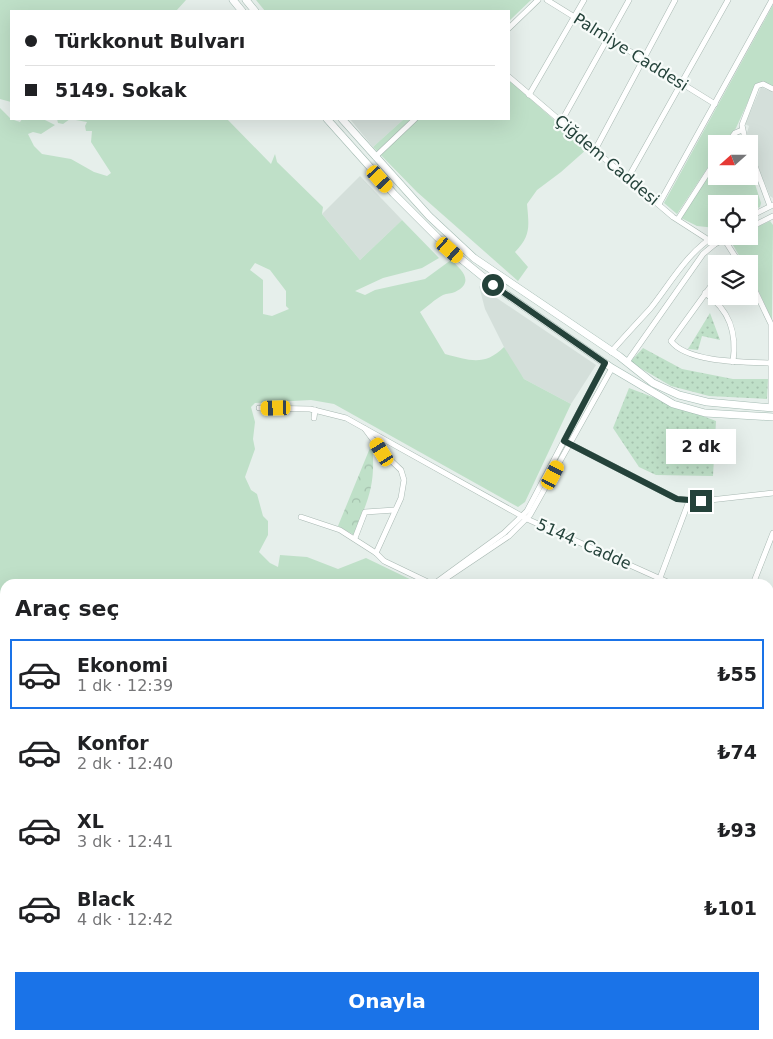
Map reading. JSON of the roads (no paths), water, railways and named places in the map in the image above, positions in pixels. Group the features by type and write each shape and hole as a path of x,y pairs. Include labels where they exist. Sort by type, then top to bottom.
{"street":[{"path":"233,0 241,10"},
{"path":"246,0 254,10"},
{"path":"510,27 538,0"},
{"name":"Palmiye Caddesi","path":"547,0 679,83 716,104"},
{"path":"529,94 584,0"},
{"path":"561,122 628,0"},
{"path":"595,150 676,0"},
{"path":"628,178 679,83 728,0"},
{"path":"659,204 772,0"},
{"name":"Çiğdem Caddesi","path":"510,78 678,220 708,239"},
{"path":"743,135 743,120 759,84 773,89"},
{"path":"328,120 394,194 450,250 493,285 608,366 620,371 673,404 705,413 773,417"},
{"path":"343,120 429,216 474,258 626,362 653,383 679,395 707,402 772,408 772,323 758,294"},
{"path":"375,157 414,120"},
{"path":"734,135 742,130"},
{"path":"758,172 772,206 758,213"},
{"path":"678,220 708,173"},
{"path":"758,224 773,216"},
{"path":"441,579 509,536 525,517 608,366 611,352 708,239"},
{"path":"620,371 698,262 714,245"},
{"path":"708,289 671,340 687,352 733,362 772,362"},
{"path":"705,293 718,302 728,318 735,344 733,362"},
{"name":"5144. Cadde","path":"259,408 315,410 336,414 362,426 525,517 660,578"},
{"path":"314,418 315,410"},
{"path":"362,426 382,452 401,470 404,480 403,489 395,510 376,553"},
{"path":"566,442 677,499 689,501 773,493"},
{"path":"660,578 689,501"},
{"path":"355,538 365,512 395,510"},
{"path":"301,517 340,530 355,538 384,561 426,579"},
{"path":"755,579 773,533"}]}
